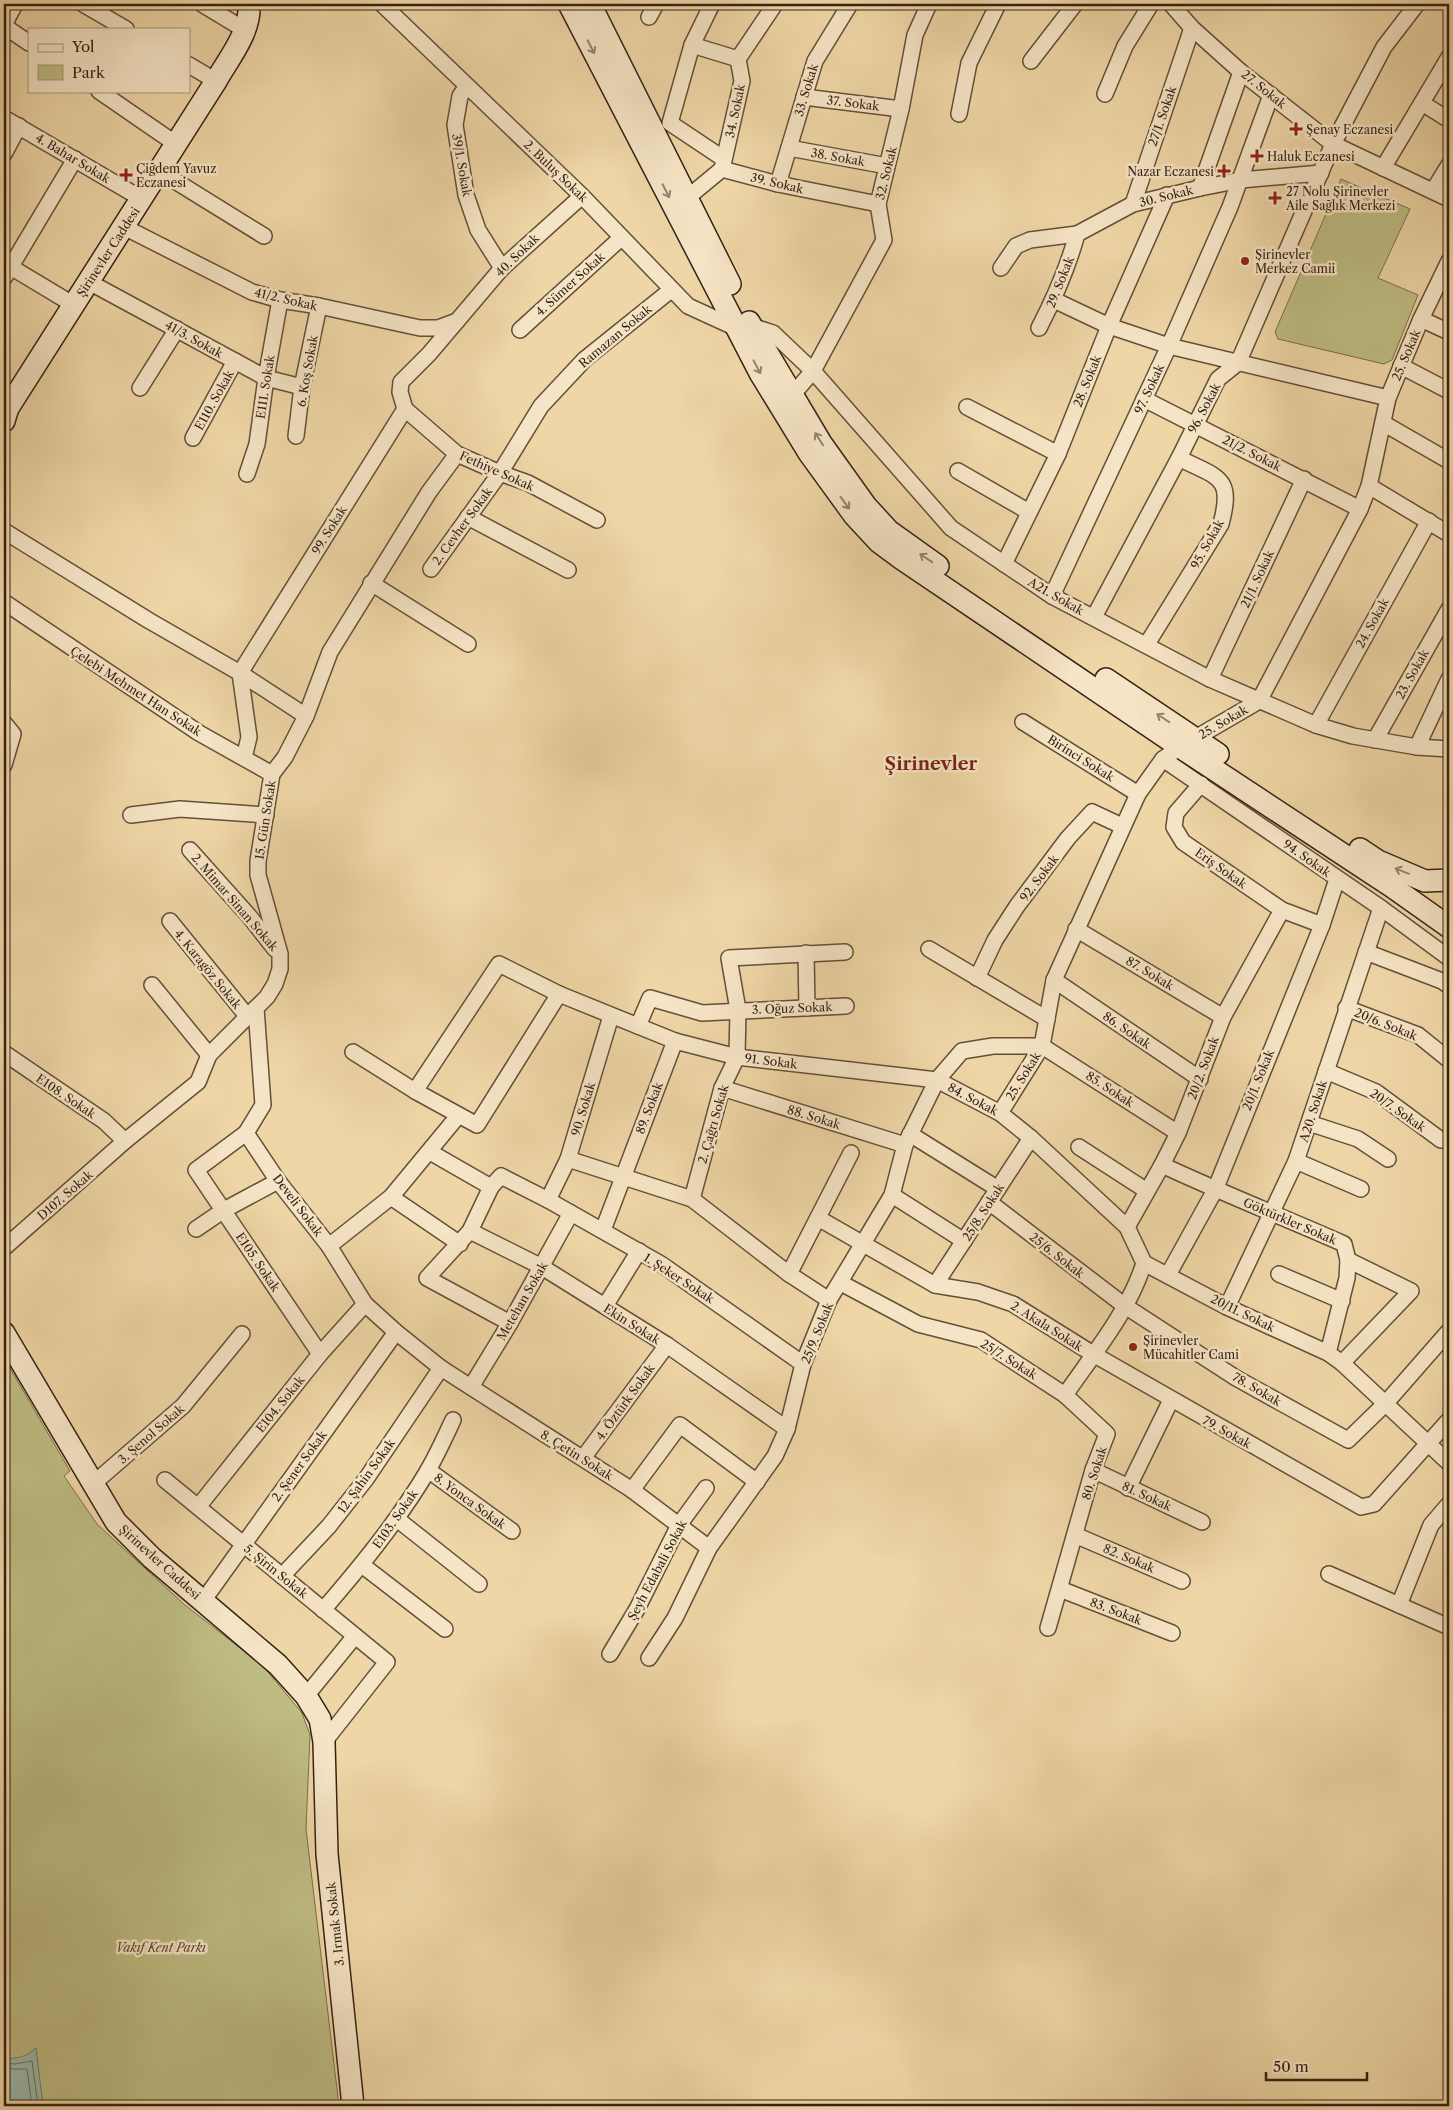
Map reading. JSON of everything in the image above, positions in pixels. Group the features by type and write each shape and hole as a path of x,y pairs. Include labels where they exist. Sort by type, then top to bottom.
{"main road":[{"name":"Şirinevler Caddesi","path":"5,412 216,81 245,30 250,14 249,4"},
{"path":"569,4 743,327 787,402 821,443 860,498 888,531 1179,748 1391,886 1449,927"},
{"path":"590,4 687,198 743,327"},
{"path":"1179,748 1378,861 1425,880 1449,880"},
{"name":"Şirinevler Caddesi","path":"4,1333 116,1522 152,1558 278,1665 306,1696 320,1718 324,1742"},
{"name":"3. Irmak Sokak","path":"324,1742 327,1854 353,2106"}],"street":[{"path":"15,4 4,25 28,42"},
{"path":"83,4 124,28"},
{"path":"202,4 245,30"},
{"name":"2. Buluş Sokak","path":"382,4 582,196 620,238 688,306 743,327"},
{"path":"712,4 692,44 738,59 774,4"},
{"name":"33. Sokak","path":"778,184 815,61 850,4"},
{"name":"32. Sokak","path":"787,402 813,370 884,240 878,204 901,109 915,35 929,4"},
{"path":"1031,61 1075,4"},
{"path":"1105,94 1125,46 1151,4"},
{"name":"27. Sokak","path":"1171,4 1192,28 1241,72 1333,144 1449,199"},
{"name":"96. Sokak","path":"1094,617 1179,458 1194,424 1218,379 1238,363 1333,144 1384,46 1418,4"},
{"path":"959,114 969,63 994,5"},
{"name":"27/1. Sokak","path":"1133,204 1192,28"},
{"name":"39. Sokak","path":"692,44 670,123 723,164 778,184 878,204"},
{"path":"1383,168 1449,56"},
{"name":"34. Sokak","path":"723,164 742,81 738,59"},
{"path":"190,66 216,81"},
{"path":"1200,188 1241,72"},
{"name":"39/1. Sokak","path":"467,86 460,96 455,124 466,196 478,230 502,268"},
{"path":"100,92 176,144"},
{"name":"97. Sokak","path":"1052,596 1169,346 1241,180 1271,95"},
{"name":"37. Sokak","path":"804,97 901,109"},
{"path":"1422,103 1449,120"},
{"name":"4. Bahar Sokak","path":"4,118 142,199"},
{"path":"4,154 19,126"},
{"name":"38. Sokak","path":"789,148 887,166"},
{"path":"74,305 6,270 75,159"},
{"path":"687,198 723,164"},
{"path":"1433,191 1449,165"},
{"path":"159,170 264,236"},
{"name":"30. Sokak","path":"1001,268 1016,246 1030,240 1077,234 1133,204 1241,180 1321,173"},
{"name":"28. Sokak","path":"1004,564 1058,454 1110,326 1167,195"},
{"name":"40. Sokak","path":"459,320 502,268 582,196"},
{"name":"41/2. Sokak","path":"124,227 252,292 280,300 319,306 420,328 438,328 459,320"},
{"name":"29. Sokak","path":"1039,328 1054,300 1077,234"},
{"name":"4. Sümer Sokak","path":"520,330 620,238"},
{"name":"25. Sokak","path":"1000,1113 1042,1046 1054,980 1138,794 1179,748 1259,700 1360,509 1369,486 1388,398 1421,318 1449,261"},
{"name":"41/3. Sokak","path":"89,282 266,378 302,387"},
{"name":"Ramazan Sokak","path":"540,406 585,358 671,290"},
{"name":"E111. Sokak","path":"247,474 257,444 266,378 280,300"},
{"path":"1054,300 1110,326 1169,346 1388,398"},
{"name":"6. Koş Sokak","path":"296,436 302,387 319,306"},
{"path":"1421,318 1449,332"},
{"path":"405,409 400,392 401,382 459,320"},
{"name":"A21. Sokak","path":"743,327 773,333 813,370 951,528 1052,596 1147,644 1210,679 1316,725 1375,740 1417,747 1449,749"},
{"path":"140,388 176,330"},
{"name":"E110. Sokak","path":"193,438 235,362"},
{"path":"1401,366 1449,391"},
{"name":"21/2. Sokak","path":"1144,399 1360,509"},
{"name":"2. Cevher Sokak","path":"431,569 500,473 540,406"},
{"path":"967,407 1058,454"},
{"name":"Fethiye Sokak","path":"405,409 457,454 528,483 598,520"},
{"name":"99. Sokak","path":"240,673 405,409"},
{"path":"1383,423 1449,461"},
{"name":"15. Gün Sokak","path":"125,1141 198,1082 209,1055 266,997 275,984 280,968 280,954 258,875 258,849 266,815 272,774 285,757 306,716 330,652 429,492 457,454"},
{"name":"95. Sokak","path":"1147,644 1221,524 1226,504 1226,490 1221,480 1179,458"},
{"path":"958,472 1029,512"},
{"name":"21/1. Sokak","path":"1210,679 1304,479"},
{"path":"1369,486 1449,534"},
{"path":"468,517 568,570"},
{"name":"24. Sokak","path":"1316,725 1429,521"},
{"path":"4,531 148,620 240,673 306,716"},
{"path":"371,583 468,644"},
{"name":"Çelebi Mehmet Han Sokak","path":"4,602 199,733 272,774"},
{"name":"23. Sokak","path":"1375,740 1449,609"},
{"path":"240,673 249,737 244,758"},
{"path":"1417,747 1449,679"},
{"name":"Birinci Sokak","path":"1023,722 1138,794"},
{"path":"4,723 12,734 4,765"},
{"name":"94. Sokak","path":"1179,748 1201,784 1381,908 1449,958"},
{"name":"Eriş Sokak","path":"1201,784 1176,813 1174,827 1183,842 1282,910 1322,925"},
{"path":"131,815 180,809 266,815"},
{"name":"92. Sokak","path":"977,978 994,940 1017,906 1068,838 1092,812 1122,826"},
{"name":"2. Mimar Sinan Sokak","path":"190,850 280,954"},
{"name":"20/1. Sokak","path":"1168,1275 1215,1190 1322,925 1337,879"},
{"name":"A20. Sokak","path":"1227,1307 1296,1161 1381,908"},
{"name":"20/2. Sokak","path":"1127,1226 1162,1166 1178,1133 1223,1017 1282,910"},
{"name":"4. Karagöz Sokak","path":"170,921 251,1012"},
{"name":"87. Sokak","path":"1076,929 1223,1017"},
{"path":"928,949 1047,1018"},
{"name":"2. Çağrı Sokak","path":"692,1199 722,1088 737,1057 738,1010 729,958 845,952"},
{"path":"1366,952 1442,980 1449,986"},
{"path":"806,953 807,1008"},
{"name":"91. Sokak","path":"415,1091 499,964 559,994 675,1041 737,1057 937,1080"},
{"name":"86. Sokak","path":"1054,980 1200,1079"},
{"path":"152,985 209,1055"},
{"path":"353,1052 415,1091 477,1125 559,994"},
{"name":"3. Oğuz Sokak","path":"638,1026 650,998 702,1013 846,1006"},
{"name":"20/6. Sokak","path":"1346,1008 1418,1035 1449,1060"},
{"path":"246,1133 263,1106 251,1012"},
{"name":"90. Sokak","path":"548,1200 568,1159 611,1016"},
{"name":"89. Sokak","path":"603,1230 675,1041"},
{"name":"25/9. Sokak","path":"649,1658 675,1618 710,1548 775,1456 787,1429 803,1364 829,1300 892,1195 907,1140 937,1080 962,1051 993,1046 1042,1046"},
{"name":"85. Sokak","path":"1042,1046 1178,1133"},
{"name":"E108. Sokak","path":"4,1053 104,1121 125,1141"},
{"name":"20/7. Sokak","path":"1326,1071 1376,1092 1441,1140"},
{"name":"84. Sokak","path":"937,1080 1000,1113 1030,1138"},
{"name":"88. Sokak","path":"722,1088 907,1140"},
{"path":"329,1246 391,1197 458,1116"},
{"path":"1309,1123 1358,1139 1388,1159"},
{"name":"E105. Sokak","path":"246,1133 196,1170 320,1354"},
{"name":"Develi Sokak","path":"246,1133 278,1181 329,1246 365,1304 441,1368"},
{"path":"1030,1138 1127,1226 1144,1263 1137,1284 1125,1306 1065,1394"},
{"name":"25/8. Sokak","path":"935,1285 1030,1138"},
{"path":"907,1140 998,1189"},
{"name":"D107. Sokak","path":"4,1248 125,1141"},
{"path":"1079,1147 1147,1191"},
{"path":"430,1152 491,1187 470,1231 427,1278 510,1323"},
{"path":"790,1274 851,1154"},
{"path":"568,1159 692,1199 790,1274 829,1300"},
{"path":"1296,1161 1361,1189"},
{"name":"Göktürkler Sokak","path":"1162,1166 1344,1244 1348,1260"},
{"name":"1. Şeker Sokak","path":"491,1187 501,1176 603,1230 661,1264 803,1364"},
{"path":"196,1229 224,1210 278,1181"},
{"path":"892,1195 964,1240"},
{"path":"391,1197 460,1244"},
{"name":"25/6. Sokak","path":"989,1202 1125,1306"},
{"name":"Metehan Sokak","path":"471,1387 510,1323 571,1213"},
{"name":"2. Akala Sokak","path":"818,1218 935,1285 978,1292 1013,1304 1093,1354"},
{"name":"Ekin Sokak","path":"470,1231 542,1267 605,1306 666,1345 787,1429"},
{"path":"605,1306 639,1252"},
{"path":"1328,1354 1348,1278 1348,1260 1411,1291 1342,1363"},
{"name":"20/11. Sokak","path":"1144,1263 1227,1307 1328,1354 1342,1363 1449,1463"},
{"path":"1279,1274 1342,1301"},
{"name":"25/7. Sokak","path":"841,1282 918,1324 981,1340 1065,1394"},
{"name":"E104. Sokak","path":"198,1507 320,1354 365,1304"},
{"name":"78. Sokak","path":"1125,1306 1236,1378 1348,1440 1385,1404"},
{"name":"2. Şener Sokak","path":"203,1601 396,1332"},
{"path":"1385,1404 1449,1332"},
{"name":"3. Şenol Sokak","path":"94,1483 183,1406 242,1334"},
{"name":"4. Öztürk Sokak","path":"583,1458 666,1345"},
{"name":"79. Sokak","path":"1093,1354 1362,1508 1374,1504 1429,1445"},
{"name":"8. Çetin Sokak","path":"441,1368 632,1490 710,1548"},
{"name":"12. Şahin Sokak","path":"282,1576 329,1526 366,1479 441,1368"},
{"name":"80. Sokak","path":"1048,1628 1093,1470 1106,1434 1065,1394"},
{"path":"1128,1488 1171,1400"},
{"name":"E103. Sokak","path":"323,1610 362,1565 396,1519 428,1470 453,1420"},
{"path":"1429,1445 1449,1420"},
{"path":"632,1490 680,1425 757,1482"},
{"name":"8. Yonca Sokak","path":"428,1470 512,1531"},
{"name":"81. Sokak","path":"1093,1470 1202,1522"},
{"name":"5. Şirin Sokak","path":"165,1480 387,1662 324,1742"},
{"name":"Şeyh Edabali Sokak","path":"610,1654 637,1609 679,1525 706,1488"},
{"path":"1399,1605 1431,1525 1449,1504"},
{"path":"396,1519 479,1584"},
{"name":"82. Sokak","path":"1075,1535 1182,1581"},
{"path":"362,1565 445,1629"},
{"path":"1329,1574 1449,1627"},
{"name":"83. Sokak","path":"1060,1589 1172,1633"},
{"path":"306,1696 355,1636"}],"green space":[{"path":"1341,179 1410,209 1378,278 1418,295 1392,360 1384,364 1278,339 1275,332"},
{"name":"Vakıf Kent Parkı","path":"4,1358 70,1471 64,1476 97,1524 185,1605 263,1666 302,1713 310,1735 306,1829 339,2106 4,2106"}],"water":[{"path":"36,2048 43,2106 4,2106 4,2058 22,2057"}],"place":[{"name":"Şenay Eczanesi","path":"1296,129"},
{"name":"Haluk Eczanesi","path":"1257,156"},
{"name":"Nazar Eczanesi","path":"1224,171"},
{"name":"Çiğdem Yavuz Eczanesi","path":"126,175"},
{"name":"27 Nolu Şirinevler Aile Sağlık Merkezi","path":"1275,198"},
{"name":"Şirinevler Merkez Camii","path":"1245,261"},
{"name":"Şirinevler Mücahitler Cami","path":"1133,1347"}],"district":[{"name":"Şirinevler","path":"931,764"}]}
